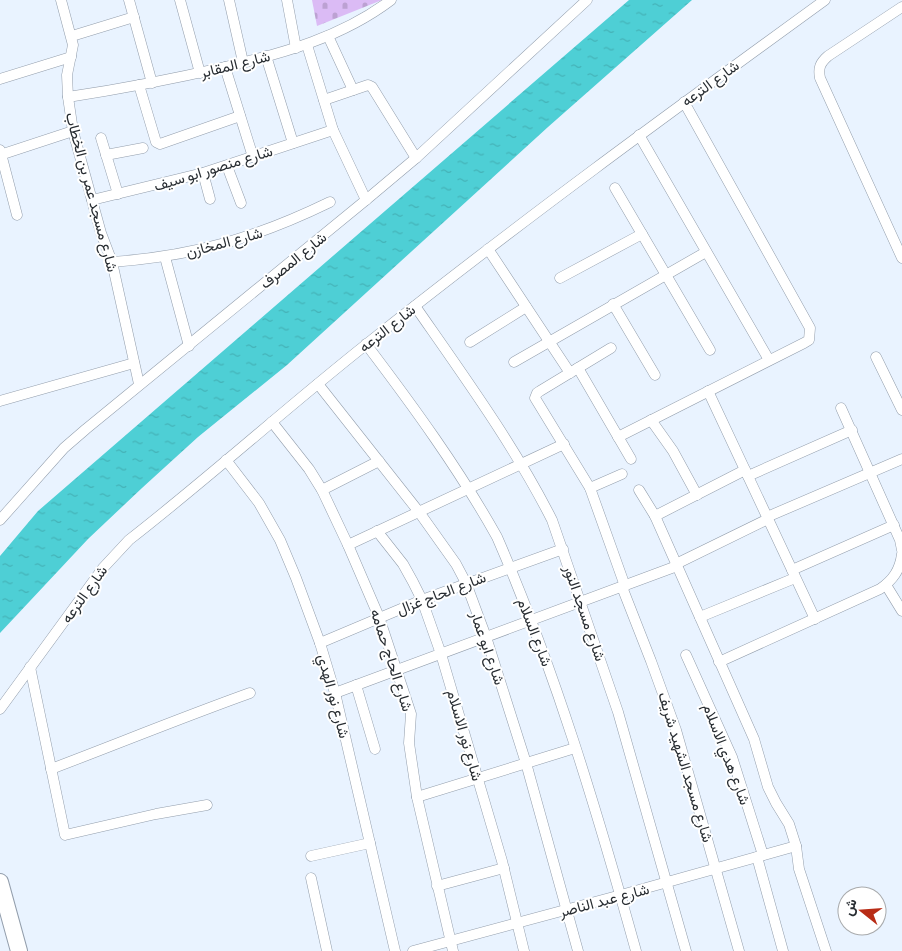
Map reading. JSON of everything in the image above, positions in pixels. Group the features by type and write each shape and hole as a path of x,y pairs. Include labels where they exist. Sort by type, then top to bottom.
{"highway":[{"path":"0,882 19,951"}],"street":[{"name":"شارع مسجد عمر بن الخطاب","path":"61,0 73,45 67,75 73,131 112,262 139,384"},
{"path":"129,0 152,83"},
{"path":"180,0 200,73"},
{"path":"229,0 243,62"},
{"path":"288,0 296,48"},
{"name":"شارع المقابر","path":"68,97 200,73 307,45 356,23 391,0"},
{"name":"شارع المصرف","path":"0,520 64,448 139,384 189,346 416,158 588,0"},
{"name":"شارع الترعه","path":"0,709 111,558 129,540 366,344 488,249 639,135 825,0"},
{"path":"902,7 828,56 822,62 819,70 820,78 902,258"},
{"path":"72,36 134,17"},
{"path":"328,36 353,90"},
{"path":"307,45 333,130 366,200"},
{"path":"266,56 293,143"},
{"path":"0,79 71,57"},
{"path":"225,67 253,157"},
{"path":"139,85 158,144 240,116"},
{"path":"324,100 368,85 372,87 416,158"},
{"path":"618,437 809,340 810,328 684,102"},
{"name":"شارع منصور ابو سيف","path":"92,200 204,173 333,130"},
{"path":"17,215 0,154 73,131"},
{"path":"639,135 769,360"},
{"path":"101,138 118,194"},
{"path":"106,155 143,148"},
{"path":"227,166 241,203"},
{"path":"204,173 210,199"},
{"path":"615,188 710,350"},
{"name":"شارع المخازن","path":"112,262 165,257 208,249 250,237 291,221 330,202"},
{"path":"560,278 642,234"},
{"path":"488,249 549,341 574,370 631,459"},
{"path":"514,362 706,252"},
{"path":"165,257 189,346"},
{"path":"613,304 655,375"},
{"name":"شارع مسجد النور","path":"415,306 521,464 552,520 618,712 686,951"},
{"path":"470,342 526,307"},
{"name":"شارع السلام","path":"366,344 402,392 497,537 554,684 621,896 636,951"},
{"path":"574,370 611,348"},
{"path":"876,357 902,410"},
{"path":"0,401 134,363"},
{"name":"شارع مسجد الشهيد شريف","path":"574,370 540,391 536,395 537,401 590,488 623,586 664,694 739,951"},
{"name":"شارع ابو عمار","path":"318,384 419,512 456,564 466,583 486,637 526,763 578,951"},
{"path":"708,391 815,619"},
{"path":"841,408 894,525 902,550"},
{"path":"651,420 673,451 697,495"},
{"name":"شارع الحاج حمامه","path":"272,422 309,469 322,490 380,617 411,714 409,743 417,797 451,946"},
{"path":"655,516 747,473 852,430"},
{"path":"348,545 564,444"},
{"path":"335,693 677,565 768,518 902,459"},
{"name":"شارع نور الهدي","path":"226,460 259,503 280,540 320,643 335,693 395,951"},
{"path":"322,490 379,461"},
{"path":"590,488 622,474"},
{"path":"639,490 655,516 754,739 768,787 789,824 796,846 799,869 826,951"},
{"path":"700,618 894,525"},
{"name":"شارع نور الاسلام","path":"377,532 403,564 422,600 441,654 504,868 524,951"},
{"name":"شارع الحاج غزال","path":"320,643 466,583 563,550"},
{"path":"719,662 886,585 897,574 902,554"},
{"path":"886,585 902,612"},
{"name":"شارع هدي الاسلام","path":"686,655 732,757 760,856 783,951"},
{"path":"30,667 65,835 156,814 207,805"},
{"path":"356,686 375,749"},
{"path":"51,768 250,693"},
{"path":"417,797 575,748"},
{"path":"311,856 370,843"},
{"name":"شارع عبد الناصر","path":"412,951 451,946 517,923 621,896 796,846"},
{"path":"437,886 504,868"},
{"path":"311,878 327,951"}],"green space":[{"path":"312,0 382,0 317,26"}],"water":[{"path":"629,0 692,0 548,127 287,365 198,437 142,488 88,539 0,633 0,556 38,511"}]}
